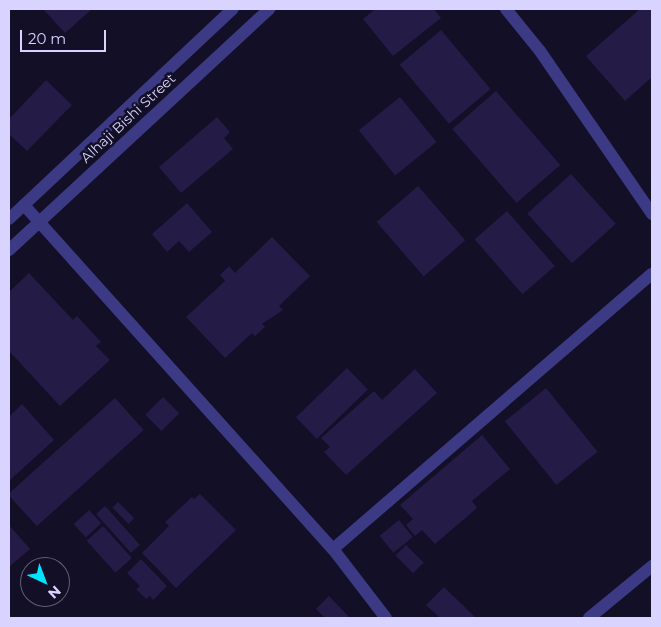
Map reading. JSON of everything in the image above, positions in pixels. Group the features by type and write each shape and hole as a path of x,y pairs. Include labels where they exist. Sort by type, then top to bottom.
{"street":[{"name":"Alhaji Bishi Street","path":"9,220 232,9"},
{"name":"Alhaji Bishi Street","path":"9,250 269,9"},
{"path":"506,9 540,51 652,214"},
{"path":"24,205 333,550 386,618"},
{"path":"333,550 652,274"},
{"path":"589,618 652,566"}],"building":[{"path":"43,9 92,9 65,33"},
{"path":"375,9 434,9 441,18 393,56 363,19"},
{"path":"640,9 652,9 652,77 625,101 586,56"},
{"path":"441,30 490,89 449,124 400,65"},
{"path":"46,80 72,105 27,151 9,134 9,119"},
{"path":"496,91 560,165 517,203 452,129"},
{"path":"400,97 437,142 395,175 359,130"},
{"path":"217,117 230,132 224,138 233,149 181,193 159,167"},
{"path":"571,174 616,224 572,263 527,213"},
{"path":"418,186 465,240 424,276 376,222"},
{"path":"187,203 212,232 189,252 179,241 167,252 152,234"},
{"path":"507,211 555,266 522,294 475,239"},
{"path":"272,237 310,276 279,306 283,310 262,324 265,327 255,336 252,333 225,358 186,317 225,281 220,275 229,266 235,273"},
{"path":"29,273 73,320 77,316 101,342 96,346 110,360 60,406 9,351 9,292"},
{"path":"347,368 368,390 317,439 296,417"},
{"path":"415,369 437,393 346,475 324,452 330,447 321,438 374,391 382,400"},
{"path":"546,388 598,452 556,485 505,421"},
{"path":"163,397 179,413 162,431 145,415"},
{"path":"115,398 144,430 37,526 9,493"},
{"path":"22,404 54,440 9,481 9,417"},
{"path":"482,435 510,469 472,501 477,508 435,544 422,530 415,536 406,525 413,519 400,505"},
{"path":"200,494 236,530 176,588 142,553 169,526 165,522 192,497 194,499"},
{"path":"118,502 134,518 129,524 112,508"},
{"path":"105,506 140,545 131,553 96,514"},
{"path":"89,510 101,523 86,537 74,524"},
{"path":"399,520 413,537 393,553 380,536"},
{"path":"9,525 30,549 9,567"},
{"path":"103,526 132,558 115,573 87,541"},
{"path":"406,545 424,563 413,573 395,556"},
{"path":"141,559 167,586 153,600 150,596 146,599 136,589 140,586 127,573"},
{"path":"444,587 474,616 472,618 440,618 426,605"},
{"path":"329,596 350,618 325,618 316,609"}]}
